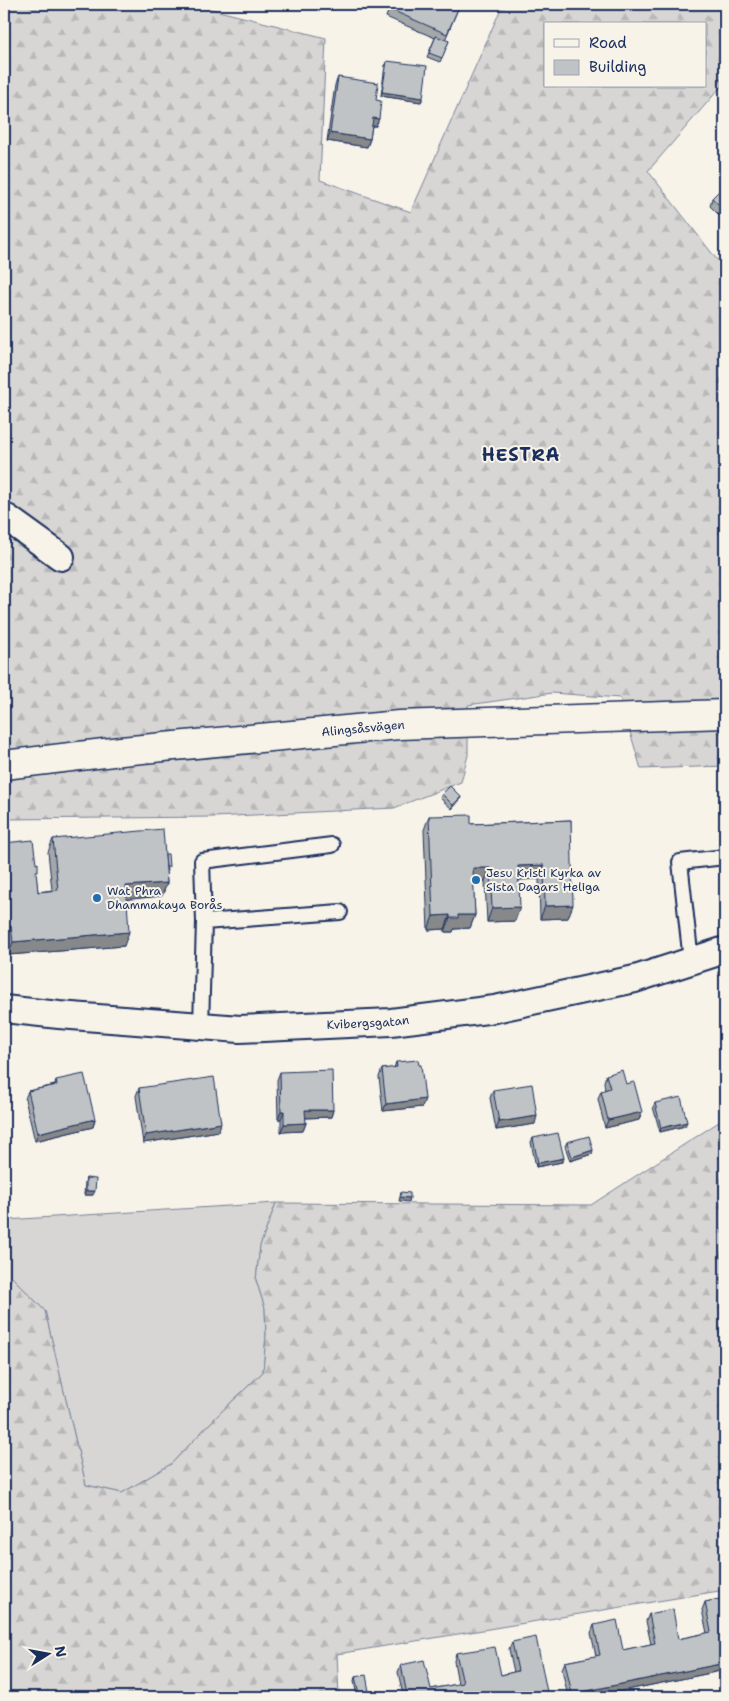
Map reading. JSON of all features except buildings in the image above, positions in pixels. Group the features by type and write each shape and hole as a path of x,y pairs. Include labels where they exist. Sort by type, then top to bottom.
{"main road":[{"name":"Alingsåsvägen","path":"4,765 121,751 399,725 725,714"}],"street":[{"path":"4,518 7,518 61,557"},
{"name":"Kvibergsgatan","path":"4,1009 240,1029 391,1022 494,1010 635,979 725,950"}],"lane":[{"path":"200,1026 204,922 202,861 332,845"},
{"path":"691,961 680,862 725,857"},
{"path":"204,922 340,912"}],"green space":[{"path":"4,4 191,4 326,38 320,180 411,212 503,4 725,4 725,82 648,171 725,270 725,766 641,769 620,698 552,693 468,705 468,755 461,782 394,808 214,817 4,819"},
{"path":"725,1118 725,1590 337,1654 339,1697 4,1697 4,1294 12,1277 45,1311 86,1485 122,1493 171,1464 263,1372 266,1335 265,1308 256,1280 260,1246 276,1203 591,1205"},
{"path":"276,1203 260,1246 256,1280 265,1308 266,1335 263,1372 171,1464 122,1493 86,1485 45,1311 12,1277 4,1294 4,1230 6,1220"}],"place":[{"name":"Jesu Kristi Kyrka av Sista Dagars Heliga","path":"476,880"},
{"name":"Wat Phra Dhammakaya Borås","path":"97,898"}],"district":[{"name":"HESTRA","path":"521,455"}]}
